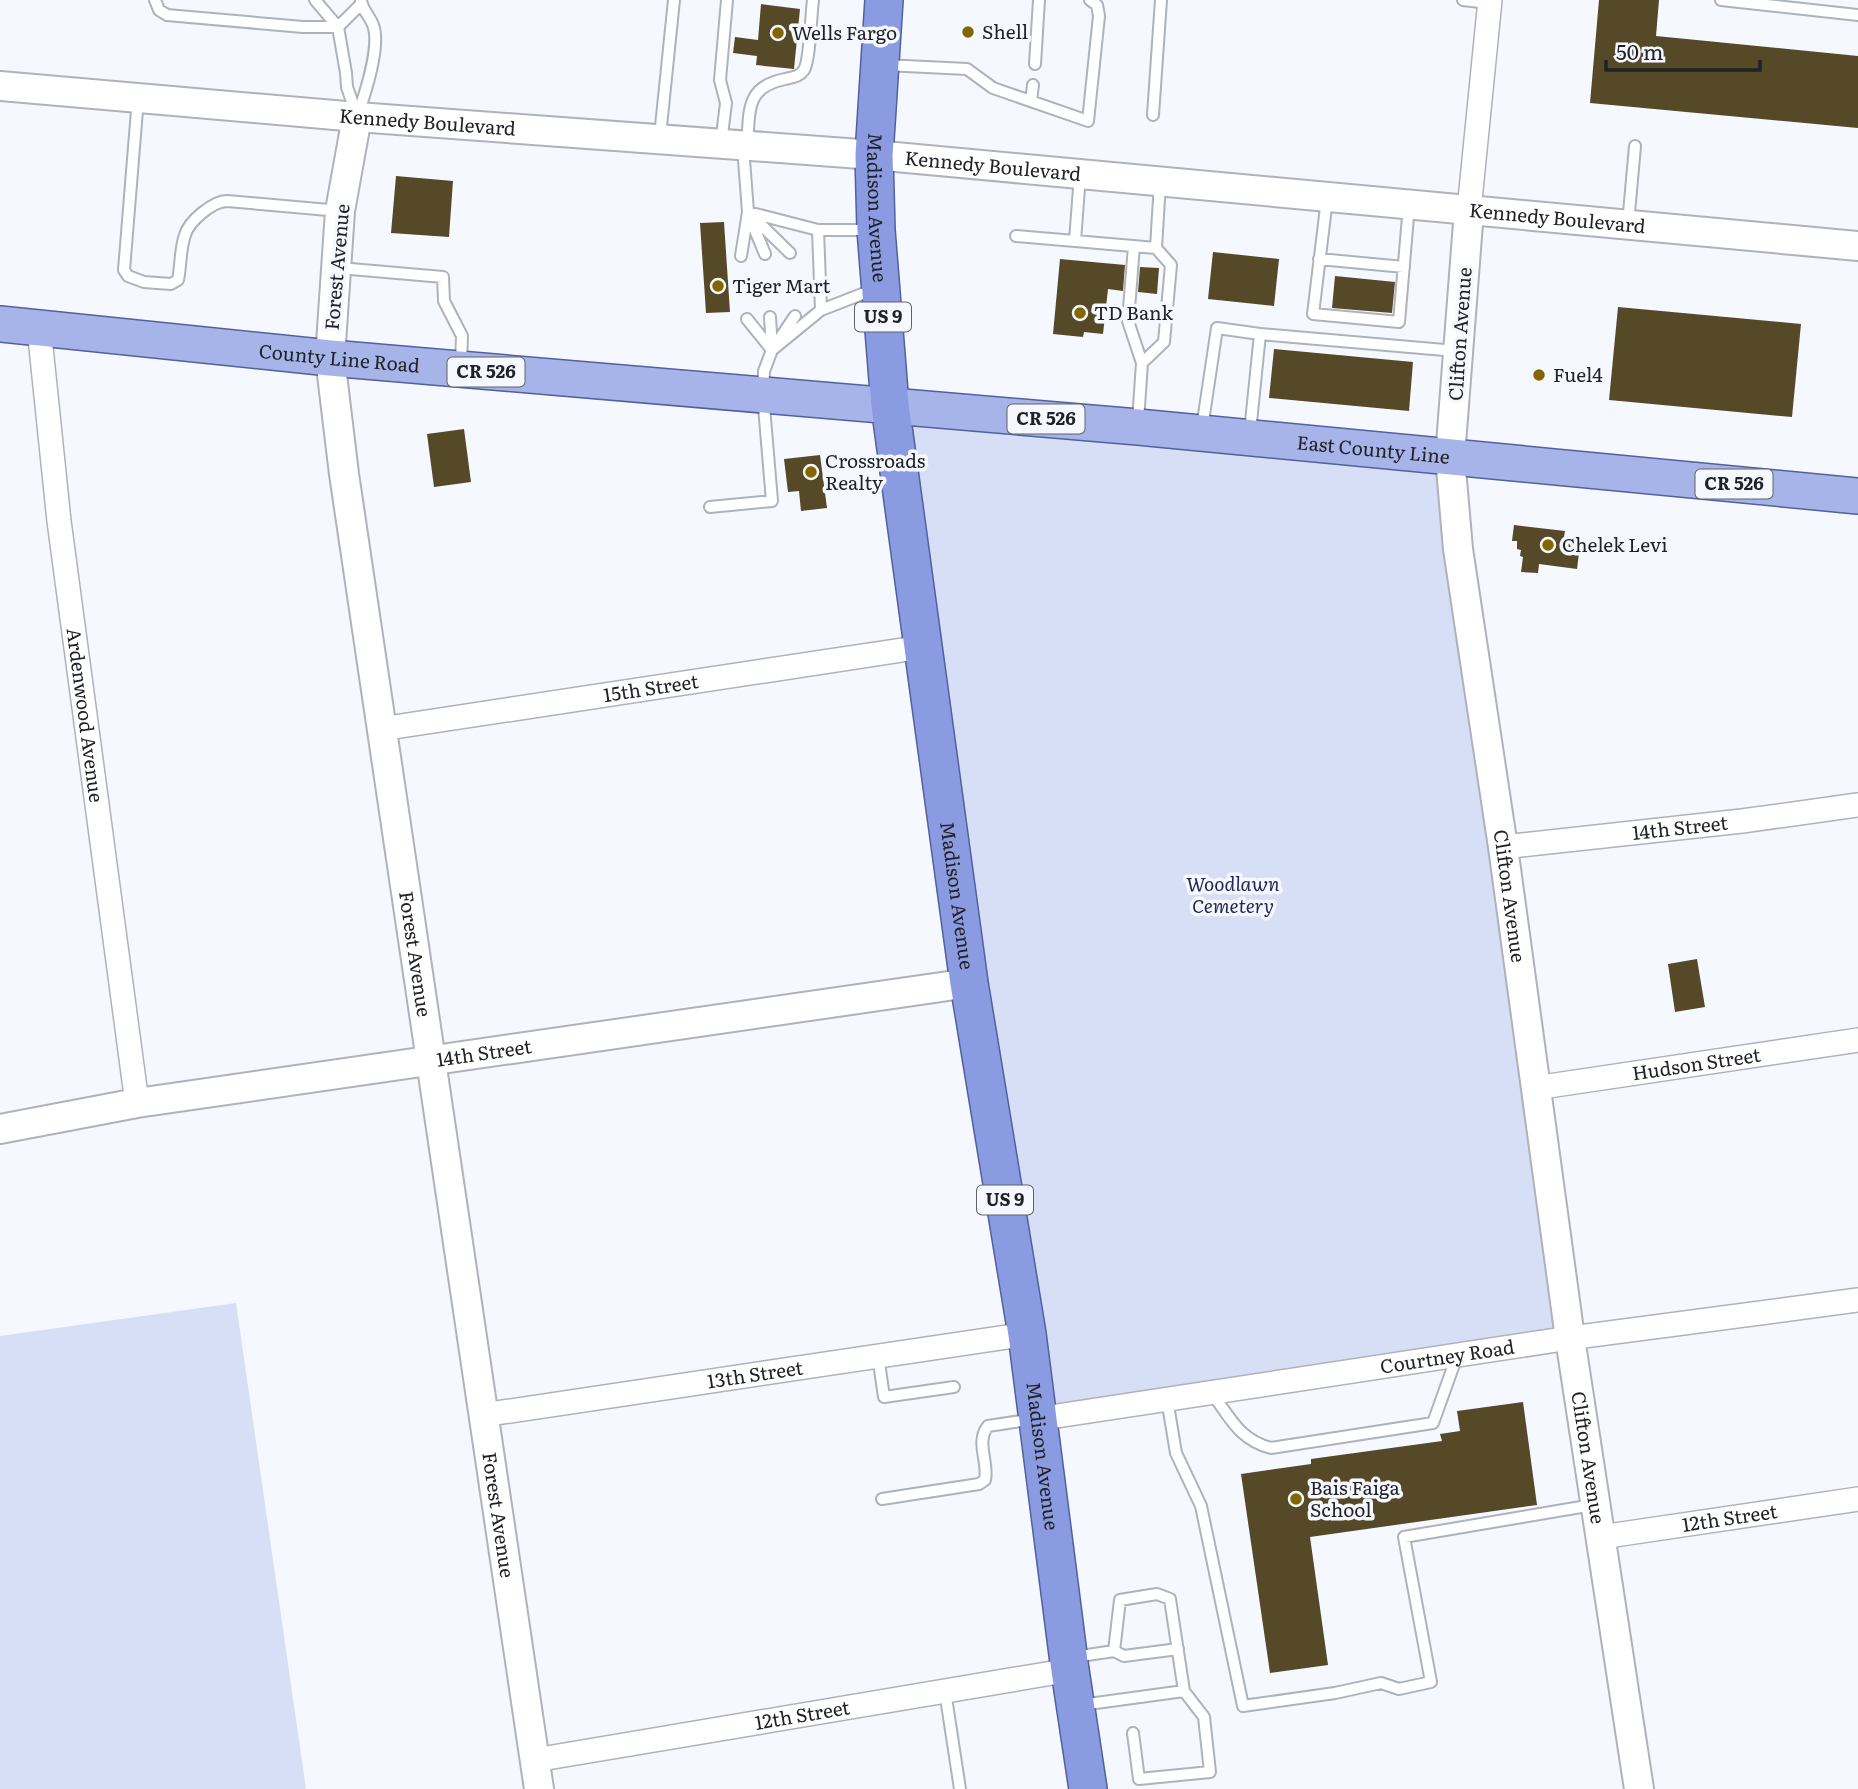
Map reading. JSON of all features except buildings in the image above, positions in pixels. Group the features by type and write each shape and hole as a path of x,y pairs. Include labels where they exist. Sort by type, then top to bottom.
{"highway":[{"name":"Madison Avenue","path":"884,0 874,155 876,229 890,405 969,983 1027,1334 1069,1664 1088,1789"}],"main road":[{"name":"County Line Road","path":"0,324 330,358 890,405"},
{"name":"East County Line","path":"890,405 1858,496"}],"street":[{"name":"Clifton Avenue","path":"1490,2 1469,210 1450,457 1458,549 1503,848 1570,1338 1639,1789"},
{"name":"Kennedy Boulevard","path":"0,86 660,141 874,155 1858,246"},
{"name":"Forest Avenue","path":"357,117 340,211 330,358 381,729 538,1789"},
{"name":"Ardenwood Avenue","path":"39,328 59,522 136,1103"},
{"name":"15th Street","path":"381,729 922,647"},
{"name":"14th Street","path":"1503,848 1858,805"},
{"name":"14th Street","path":"0,1129 136,1103 969,983"},
{"name":"Hudson Street","path":"1535,1088 1858,1040"},
{"name":"Courtney Road","path":"1037,1419 1570,1338 1858,1300"},
{"name":"13th Street","path":"483,1415 1027,1334"},
{"name":"12th Street","path":"1601,1537 1858,1499"},
{"name":"12th Street","path":"535,1760 945,1690 1069,1664"}],"lane":[{"path":"155,0 159,10 167,15 338,27 361,2 374,26 374,36 370,82 357,117"},
{"path":"315,0 338,27 347,87 357,117"},
{"path":"660,141 674,0"},
{"path":"727,0 720,80 737,144 748,212 765,254"},
{"path":"737,144 751,102 757,93 768,83 797,77 806,65 813,0"},
{"path":"1035,64 1039,0"},
{"path":"879,65 967,69 993,88 1088,121 1099,16 1097,5 1090,0"},
{"path":"1153,115 1161,0"},
{"path":"1463,0 1490,2"},
{"path":"1721,0 1858,15"},
{"path":"1031,101 1033,85"},
{"path":"138,98 124,270 128,276 144,282 171,284 178,280 187,229 213,203 227,201 340,211"},
{"path":"1628,224 1634,146"},
{"path":"1075,241 1080,175"},
{"path":"1156,248 1160,183"},
{"path":"1327,196 1313,314 1399,322 1410,204"},
{"path":"748,212 818,230 876,229"},
{"path":"748,212 790,253"},
{"path":"741,256 748,212"},
{"path":"818,230 821,310"},
{"path":"1016,236 1156,248 1171,265 1164,342 1142,363"},
{"path":"1134,246 1128,321 1142,363 1138,427"},
{"path":"1319,259 1404,267"},
{"path":"336,267 443,277 444,301 462,336 461,369"},
{"path":"772,350 821,310 881,286"},
{"path":"710,507 772,501 763,395 764,371 772,350 795,316"},
{"path":"770,317 772,350"},
{"path":"747,319 772,350"},
{"path":"1201,433 1217,328 1458,351"},
{"path":"1250,438 1260,334"},
{"path":"1211,1392 1244,1437 1270,1448 1433,1423 1458,1355"},
{"path":"878,1356 884,1397 954,1387"},
{"path":"1167,1399 1176,1453 1201,1506 1243,1706 1335,1693 1381,1683 1399,1689 1431,1682 1404,1537 1595,1505"},
{"path":"882,1499 985,1480 982,1443 983,1432 988,1426 1037,1419"},
{"path":"1114,1651 1120,1600 1157,1594 1170,1599 1184,1691 1204,1717 1210,1772 1139,1779 1133,1732"},
{"path":"1069,1664 1114,1651 1124,1656 1178,1649"},
{"path":"945,1690 960,1789"},
{"path":"1075,1706 1184,1691"}],"green space":[{"name":"Woodlawn Cemetery","path":"890,406 1450,457 1570,1338 1037,1419"},
{"path":"236,1303 306,1789 0,1789 0,1336"}],"place":[{"name":"Shell","path":"968,32"},
{"name":"Wells Fargo","path":"778,33"},
{"name":"Tiger Mart","path":"718,286"},
{"name":"TD Bank","path":"1080,313"},
{"name":"Fuel4","path":"1539,375"},
{"name":"Crossroads Realty","path":"811,472"},
{"name":"Chelek Levi","path":"1548,545"},
{"name":"Bais Faiga School","path":"1296,1499"}]}
